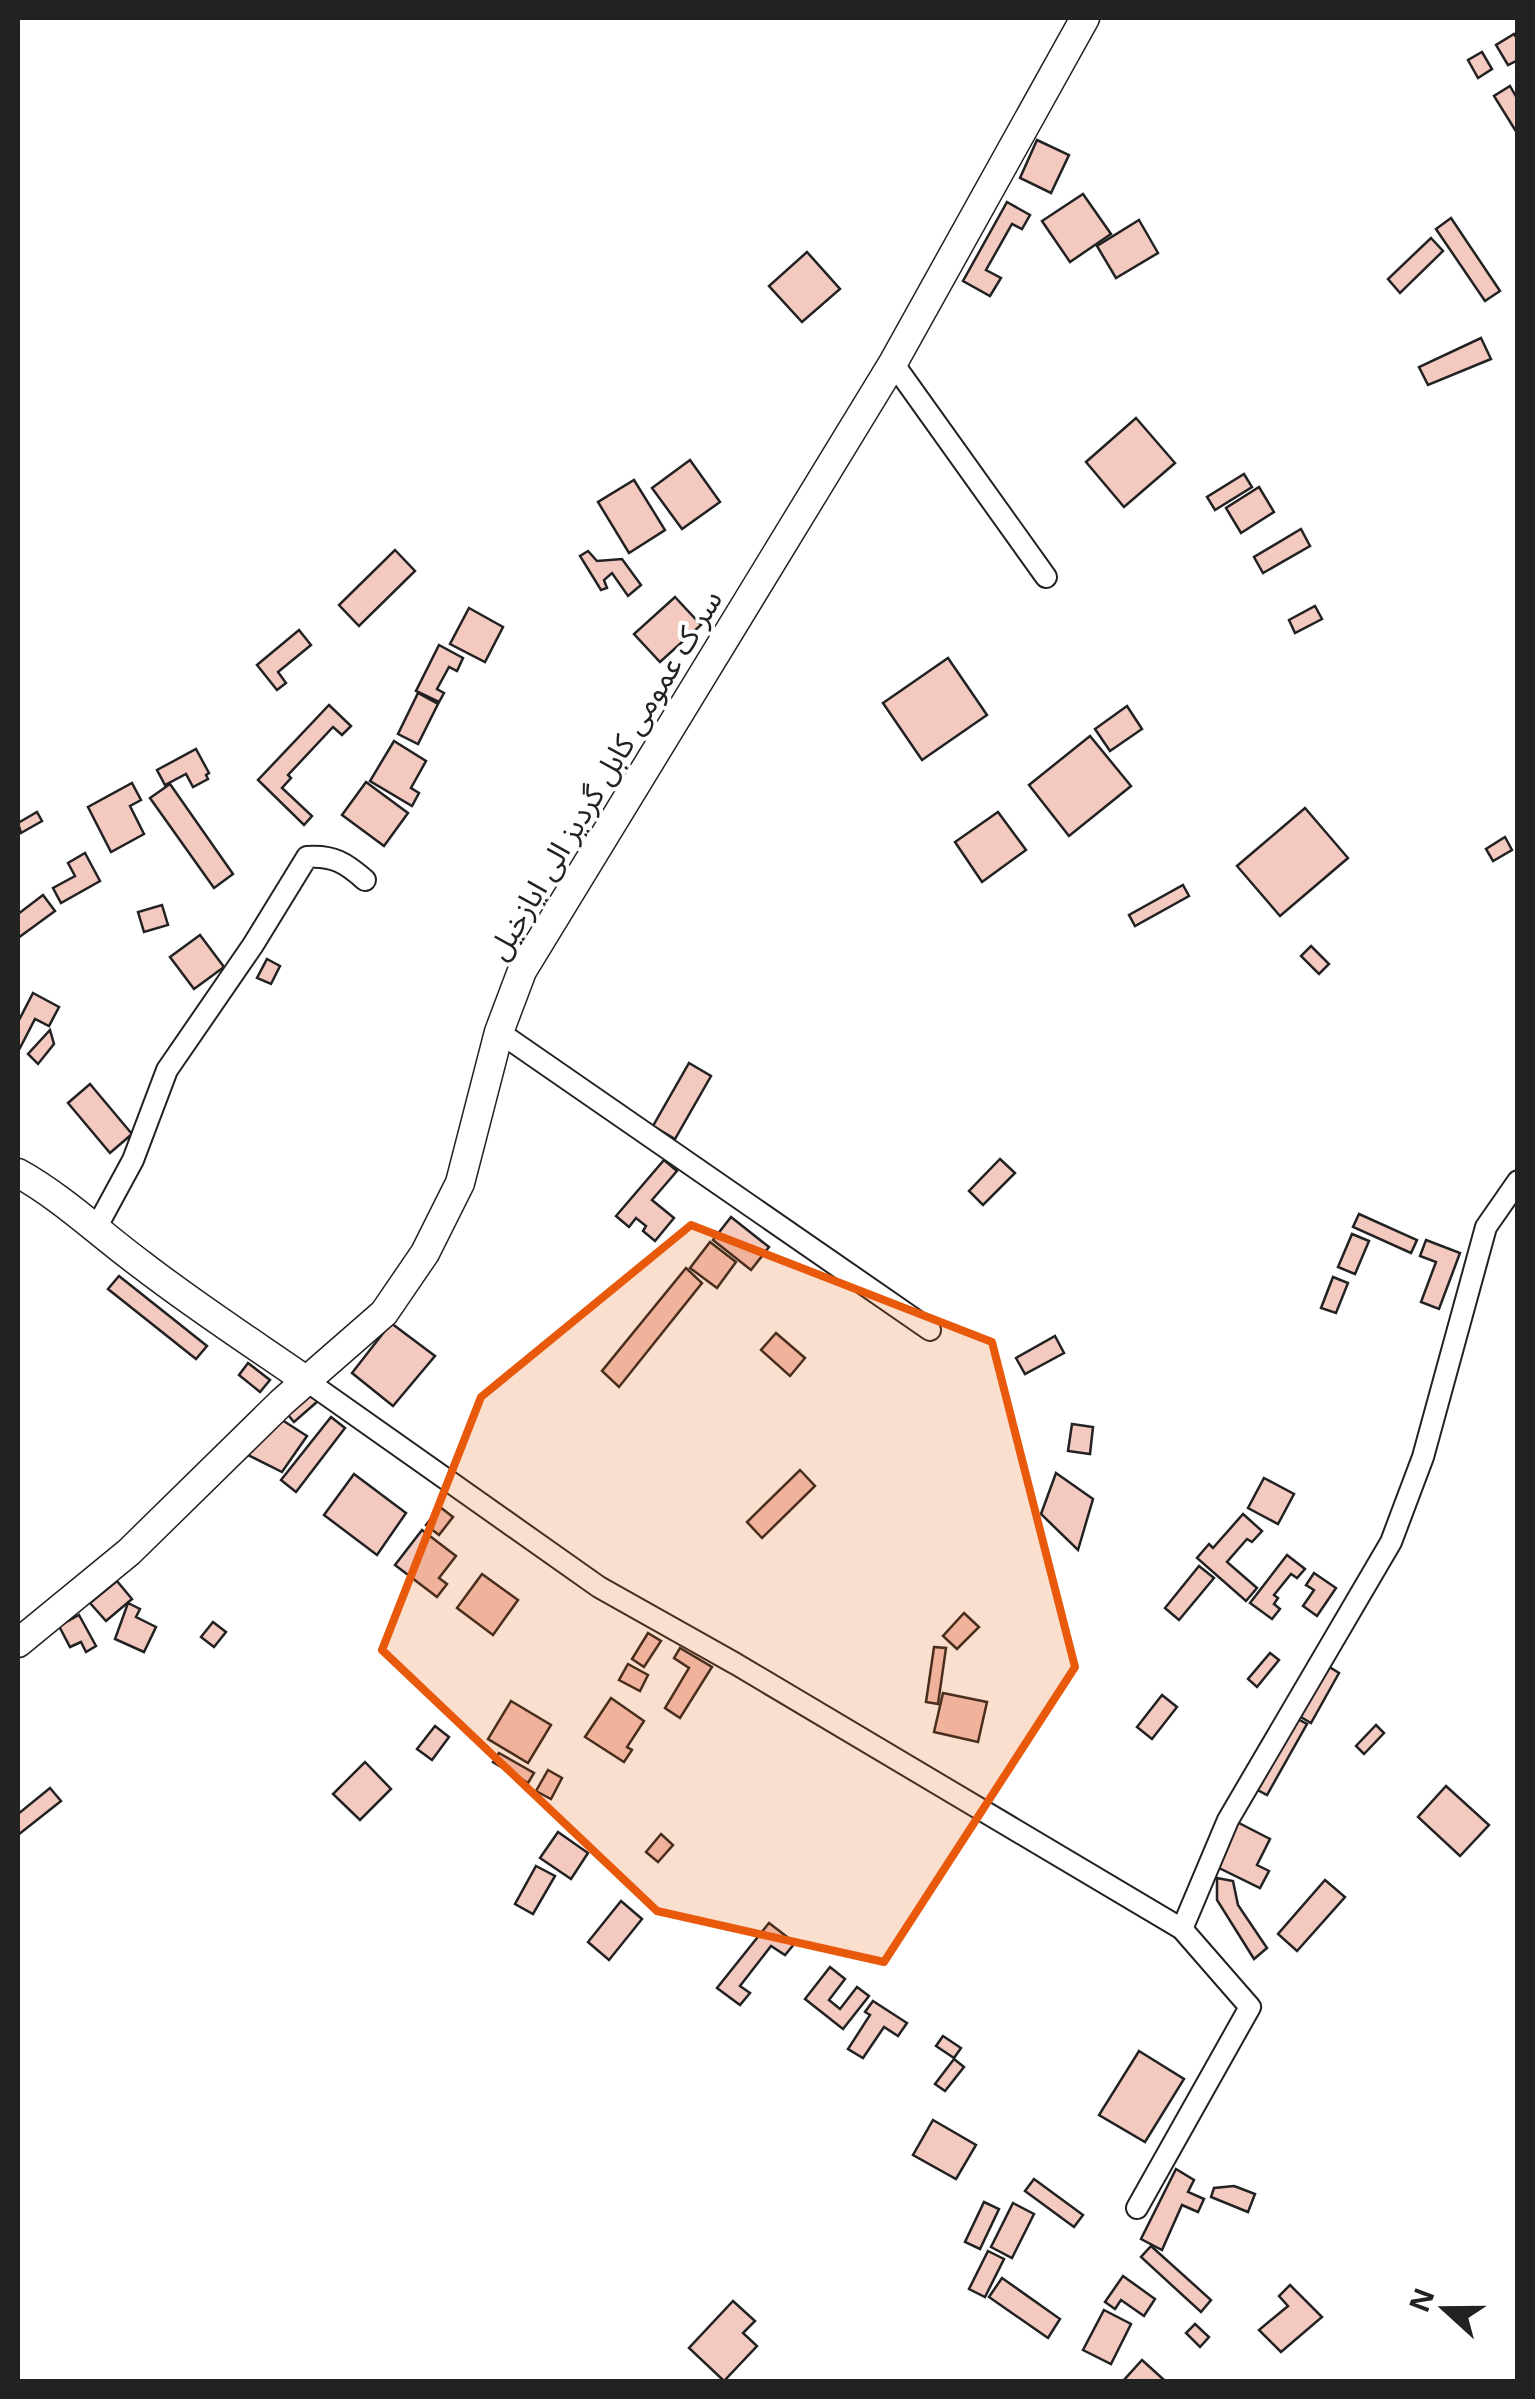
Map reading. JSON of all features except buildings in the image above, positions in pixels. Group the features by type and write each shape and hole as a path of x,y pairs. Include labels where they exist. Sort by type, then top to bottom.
{"main road":[{"name":"سر ک عمومی کابل گردیز الی ایازخیل","path":"18,1643 130,1552 307,1381 384,1313 425,1253 460,1183 499,1032 522,971 893,364 1085,18"},
{"path":"18,1173 53,1192 95,1230 307,1381"}],"street":[{"path":"893,364 1046,578"},
{"path":"95,1230 133,1160 166,1070 253,944 307,856 324,855 345,862 365,880"},
{"path":"499,1032 930,1330"},
{"path":"1182,1929 1228,1820 1391,1542 1423,1457 1486,1227 1518,1180"},
{"path":"307,1381 599,1587 1182,1929 1250,2006 1138,2208"}],"highlighted area":[{"path":"691,1225 992,1342 1075,1667 884,1962 657,1911 382,1650 481,1397"}]}
